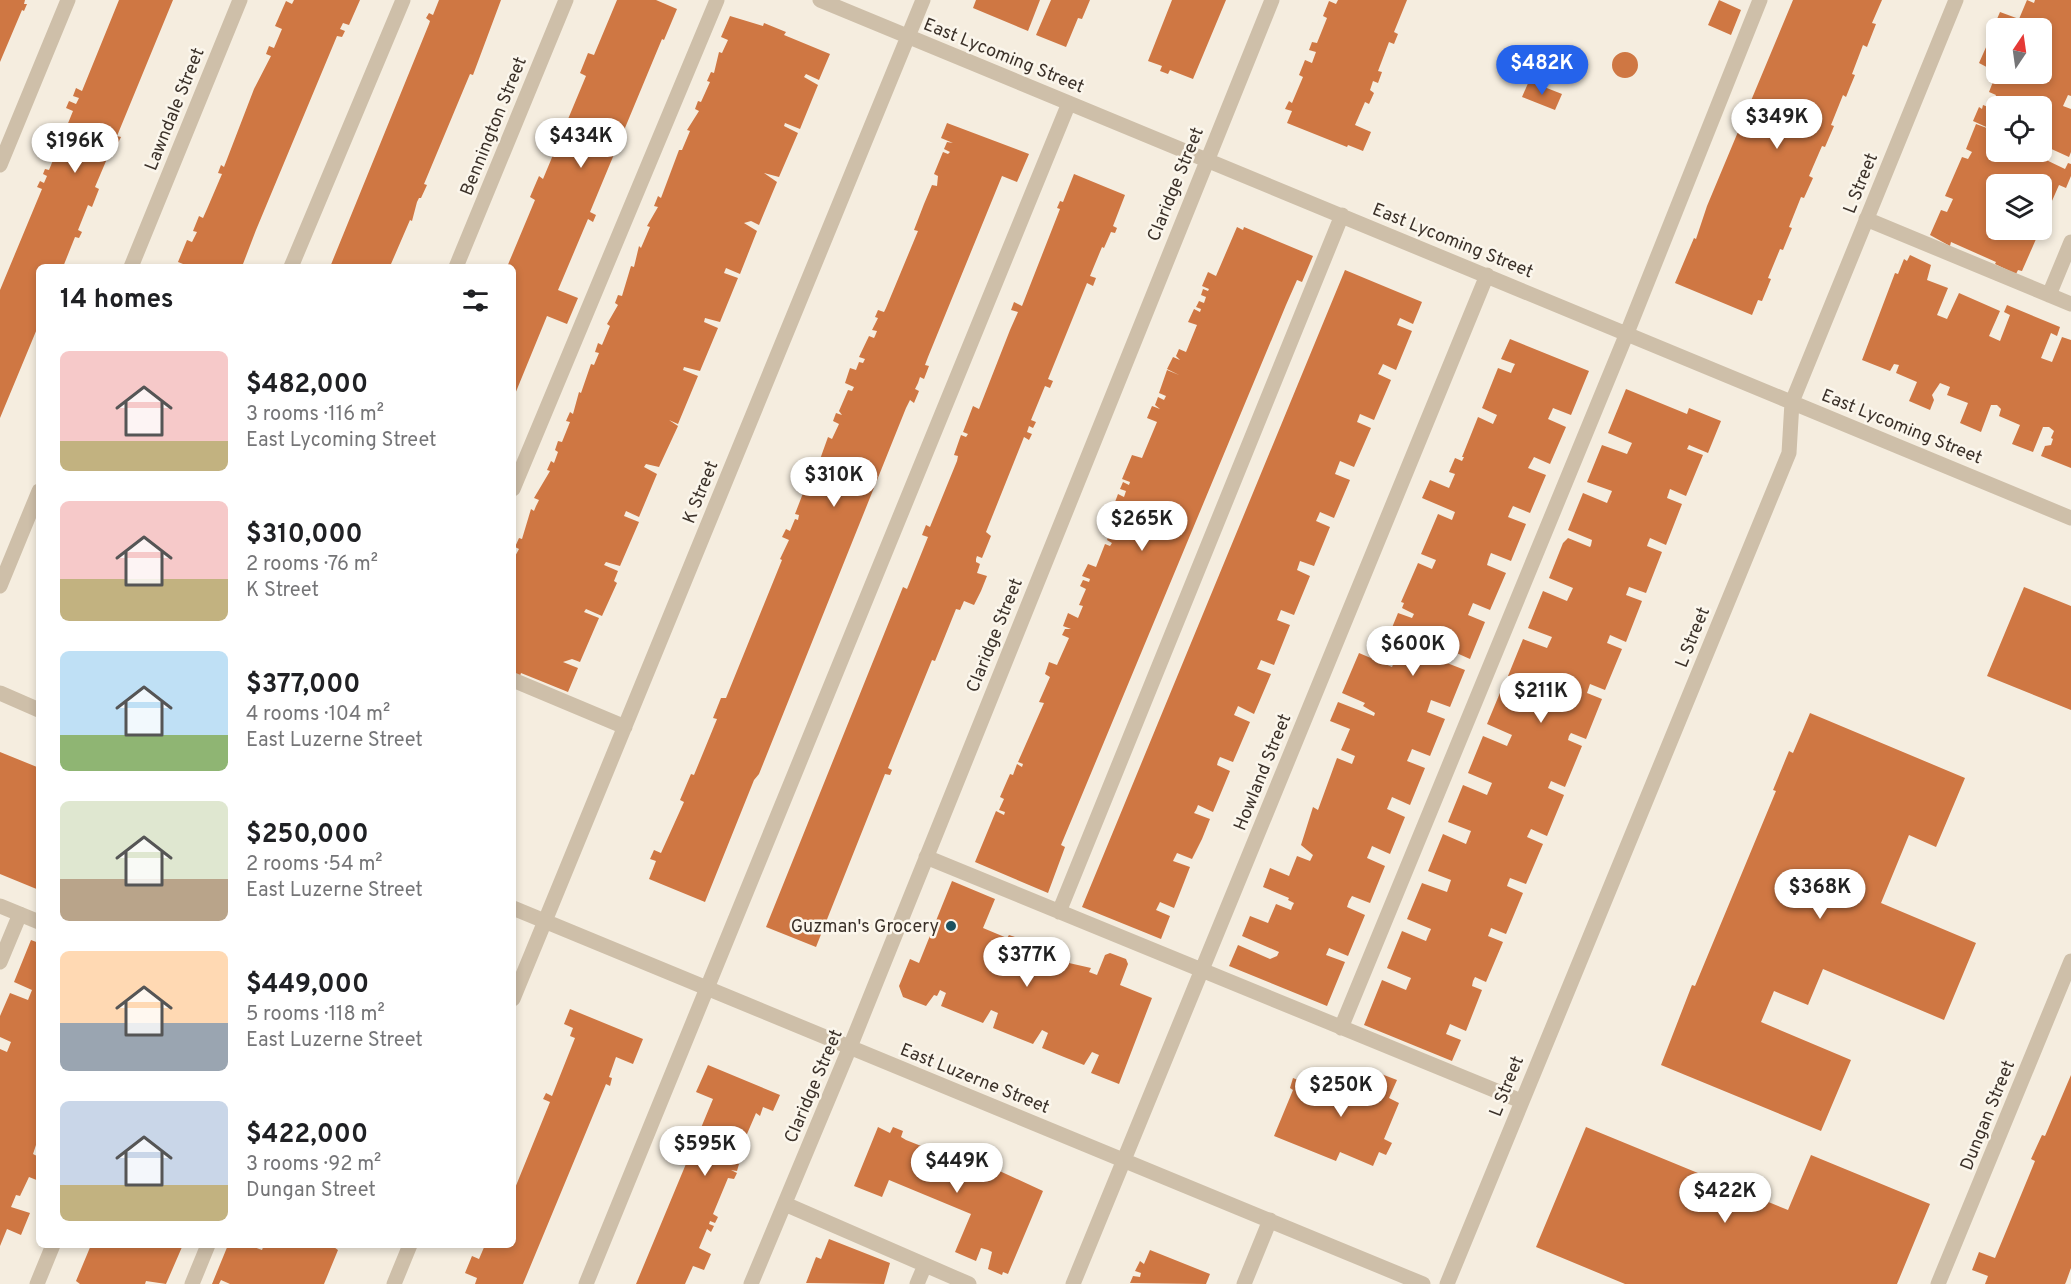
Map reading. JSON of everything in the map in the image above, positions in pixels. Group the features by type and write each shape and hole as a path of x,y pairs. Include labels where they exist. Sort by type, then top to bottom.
{"street":[{"path":"0,165 68,0"},
{"name":"Lawndale Street","path":"132,264 240,0"},
{"path":"292,264 403,0"},
{"name":"Bennington Street","path":"457,264 566,0"},
{"path":"516,482 717,0"},
{"name":"East Lycoming Street","path":"820,0 2071,518"},
{"name":"K Street","path":"516,992 923,0"},
{"name":"Claridge Street","path":"751,1284 850,1047 1272,0"},
{"path":"1341,1028 1627,333 1760,0"},
{"name":"L Street","path":"1447,1284 1789,453 1792,402 1956,0"},
{"path":"586,1284 1070,103"},
{"path":"1059,912 1342,215"},
{"path":"1866,219 2071,304"},
{"path":"2049,295 2071,242"},
{"name":"Howland Street","path":"1073,1284 1487,275"},
{"path":"0,586 36,498"},
{"path":"516,681 625,727"},
{"path":"0,693 36,709"},
{"path":"926,857 1521,1101"},
{"path":"0,906 36,921"},
{"name":"East Luzerne Street","path":"516,909 1423,1284"},
{"path":"0,962 20,914"},
{"name":"Dungan Street","path":"1938,1284 2071,961"},
{"path":"785,1204 969,1284"},
{"path":"1244,1284 1270,1220"},
{"path":"38,1284 52,1248"},
{"path":"192,1284 207,1248"},
{"path":"394,1284 409,1248"},
{"path":"917,1284 925,1265"}],"building":[{"path":"0,0 25,0 24,4 27,4 24,11 22,10 0,62"},
{"path":"119,0 173,0 117,136 121,137 112,155 109,154 95,187 99,189 92,207 88,205 78,230 82,232 79,238 75,237 64,264 36,264 36,331 0,418 0,290 42,189 37,187 40,181 44,183 47,176 43,174 45,169 49,170 73,111 66,108 69,101 76,104 79,98 73,96 76,88 82,91"},
{"path":"294,0 360,0 349,25 343,23 340,29 345,31 342,37 337,36 243,264 183,264 178,262 187,240 192,242 197,232 193,231 199,216 203,218 222,174 218,173 221,165 224,167 254,89 271,56 266,54 269,46 274,48 282,29 275,26 286,1 292,4"},
{"path":"439,0 501,0 473,75 470,74 424,184 427,185 417,202 412,221 410,220 391,264 331,264 429,24 430,21 426,18 429,13 433,15"},
{"path":"617,0 656,0 677,9 664,40 662,39 590,212 596,215 593,222 588,219 558,290 578,298 567,324 547,316 516,392 516,264 508,264 535,200 530,197 539,176 543,179 586,76 580,73 588,53 594,55"},
{"path":"976,0 1040,0 1028,31 973,8"},
{"path":"1051,0 1090,0 1082,19 1078,18 1066,47 1036,35"},
{"path":"1172,0 1226,0 1193,79 1170,70 1168,74 1160,71 1162,66 1148,61"},
{"path":"1338,0 1407,0 1394,32 1398,34 1394,44 1389,42 1378,71 1382,72 1378,83 1373,81 1370,90 1374,93 1369,104 1365,102 1355,125 1371,132 1363,151 1287,123 1292,111 1285,109 1289,101 1292,103 1303,77 1299,75 1305,60 1312,63 1316,52 1309,50 1312,42 1317,43 1327,18 1323,16 1329,1 1336,4"},
{"path":"1719,0 1741,10 1731,35 1708,25"},
{"path":"1793,0 1882,0 1872,23 1876,24 1867,47 1863,45 1846,97 1843,95 1831,125 1834,126 1809,176 1813,178 1804,198 1801,197 1789,227 1792,228 1768,278 1771,279 1762,301 1758,300 1752,315 1675,283 1694,238 1696,239 1707,206"},
{"path":"2027,0 2034,3 2035,0 2071,0 2071,96 2068,95 2063,106 2071,109 2069,157 2052,149 2052,96 1996,96 1989,92 1992,84 2052,84 2052,18 2019,18"},
{"path":"2000,12 2016,18 1997,18"},
{"path":"730,16 763,26 764,23 786,32 784,35 830,54 819,80 806,74 804,77 818,85 800,129 785,123 784,126 798,133 779,177 764,173 777,182 759,225 751,221 744,223 757,231 740,274 726,268 724,273 738,278 720,322 705,318 704,322 718,328 700,371 684,367 683,370 698,376 678,424 669,420 678,426 659,467 646,464 644,467 657,474 639,517 626,511 624,516 639,522 620,566 606,562 604,565 618,571 614,581 617,583 602,616 586,609 584,612 599,618 580,662 572,659 563,662 578,668 568,692 521,673 520,676 516,674 516,554 519,549 516,545 519,538 522,539 531,509 534,511 539,500 534,498 550,471 547,470 551,461 554,463 558,452 555,450 558,441 562,442 570,422 566,421 570,412 573,414 579,392 581,393 591,364 594,365 599,353 595,352 598,343 602,345 610,326 607,324 618,305 615,303 618,295 622,296 631,266 634,267 639,246 641,248 650,227 647,226 658,207 654,206 658,196 661,198 679,150 682,150 690,131 687,130 699,111 695,109 698,101 701,102 710,82 707,81 711,72 714,73 719,52 722,53 728,40 721,37"},
{"path":"1986,47 1986,67 1979,63"},
{"path":"1625,52 1634,56 1638,65 1634,74 1625,78 1616,74 1612,65 1616,56"},
{"path":"1529,81 1562,94 1555,110 1522,97"},
{"path":"1983,105 1986,106 1986,127 1973,121 1979,107 1982,109"},
{"path":"947,123 1029,154 1017,182 1002,176 928,357 925,365 929,366 924,379 920,377 915,389 919,391 914,403 910,400 906,408 705,902 649,879 656,861 650,859 654,850 661,853 684,802 680,800 691,774 694,775 717,719 713,718 721,698 726,698 782,560 780,559 789,540 782,537 786,529 790,531 795,519 798,520 799,515 795,514 805,488 809,490 828,437 832,439 839,424 833,421 836,413 842,415 839,411 848,390 852,391 854,387 845,383 850,368 856,370 859,362 863,363 865,359 859,357 869,336 874,338 877,331 872,330 878,318 875,317 878,310 884,312 886,308 918,231 914,230 924,204 932,185 937,186 938,176 934,174 943,152 948,154 950,152 944,149 947,142 953,143 941,138"},
{"path":"1976,124 1986,128 1986,162 2050,162 2065,169 2068,163 2071,164 2071,176 2066,188 2059,185 2052,201 2052,174 1986,174 1986,240 2036,240 2022,271 2018,270 2016,274 1995,264 1996,262 1951,242 1950,246 1930,235 1941,210 1947,212 1953,199 1945,196 1962,157 1968,159 1972,152 1966,149"},
{"path":"1074,174 1125,195 1113,226 1117,228 1115,233 1111,232 1104,248 1102,247 1090,276 1096,278 1093,286 1087,283 1048,379 1053,381 1050,388 1045,386 1031,420 1036,422 1033,428 1029,426 1027,432 1032,434 1029,440 1024,437 986,532 991,536 982,558 977,556 976,562 980,564 977,573 987,576 981,591 974,605 964,601 960,610 956,609 935,661 932,660 888,768 892,770 890,775 885,774 816,947 766,927 903,587 907,589 928,537 922,535 926,525 930,527 957,461 958,456 954,455 961,435 966,437 968,434 963,432 973,406 979,409 1018,312 1011,310 1014,302 1022,306 1060,209 1057,208 1060,201 1063,202"},
{"path":"1237,227 1243,230 1244,227 1313,256 1302,282 1297,280 1286,305 1061,845 1065,847 1048,893 975,862 996,811 1004,815 1005,812 999,810 1004,799 1000,797 1010,774 1013,775 1017,764 1022,767 1023,764 1018,762 1044,703 1039,702 1050,677 1045,674 1049,662 1057,665 1069,638 1062,635 1065,629 1071,629 1063,626 1068,613 1078,618 1083,606 1079,605 1086,589 1080,586 1083,580 1089,582 1090,579 1082,576 1088,564 1096,567 1105,544 1110,546 1112,543 1107,540 1116,518 1108,515 1113,503 1120,506 1121,504 1115,502 1118,494 1124,497 1126,491 1120,489 1123,482 1129,485 1130,482 1122,479 1132,455 1142,458 1157,422 1147,418 1152,406 1160,409 1155,405 1158,397 1164,400 1166,396 1159,393 1167,370 1179,375 1167,369 1173,357 1180,360 1176,356 1179,349 1186,352 1197,325 1188,322 1194,309 1200,312 1201,309 1196,307 1199,301 1204,303 1206,297 1201,295 1203,289 1208,291 1209,289 1202,286 1208,272 1216,276"},
{"path":"1910,255 1931,265 1927,280 1948,288 1937,315 1947,319 1959,293 2000,311 1989,336 2000,341 2010,315 2004,312 2007,305 2060,327 2057,336 2051,333 2041,358 2052,362 2062,337 2071,340 2071,468 2041,456 2045,446 2051,445 2053,439 2051,438 2054,431 2049,427 2043,427 2033,452 2012,444 2020,425 1999,416 2001,409 1997,405 1991,405 1981,432 1960,423 1968,403 1947,395 1950,387 1940,383 1932,395 1934,400 1930,410 1909,401 1917,382 1896,373 1899,365 1894,364 1890,371 1862,360 1895,273 1898,274 1904,259 1907,261"},
{"path":"1345,270 1422,302 1413,324 1400,318 1397,325 1412,331 1396,370 1383,364 1378,374 1391,380 1374,420 1360,414 1357,422 1371,428 1354,467 1340,461 1335,474 1350,480 1334,518 1320,512 1316,521 1330,527 1314,566 1300,561 1297,570 1310,576 1294,615 1281,610 1277,620 1290,625 1274,665 1261,660 1257,669 1271,674 1254,714 1238,706 1234,715 1250,722 1233,762 1220,757 1218,761 1217,765 1230,771 1213,812 1198,805 1194,813 1210,819 1202,839 1192,859 1177,853 1173,861 1190,867 1174,908 1160,902 1156,910 1170,916 1161,939 1082,907"},
{"path":"1510,339 1589,371 1571,415 1553,408 1548,419 1566,427 1550,464 1534,457 1528,468 1546,475 1530,513 1513,506 1508,517 1526,524 1511,561 1491,553 1487,565 1506,573 1490,610 1473,603 1468,615 1485,622 1470,659 1452,651 1447,663 1465,670 1450,707 1431,700 1427,712 1445,719 1430,756 1412,749 1407,761 1425,768 1410,805 1392,797 1387,809 1405,817 1390,854 1372,846 1367,858 1385,866 1370,903 1352,896 1349,901 1347,907 1365,915 1348,956 1329,948 1326,955 1345,962 1327,1006 1229,966 1238,945 1270,959 1277,956 1279,952 1242,936 1250,916 1268,923 1276,904 1291,910 1294,903 1288,900 1289,898 1263,887 1270,868 1289,876 1297,856 1310,861 1313,855 1301,845 1313,807 1318,810 1337,758 1352,764 1355,756 1341,750 1350,729 1330,721 1338,702 1374,716 1375,713 1363,706 1365,703 1342,693 1359,653 1392,667 1396,658 1382,652 1398,613 1412,618 1414,614 1402,608 1404,603 1401,602 1418,563 1432,569 1436,560 1421,554 1438,514 1452,520 1455,512 1422,498 1430,480 1449,488 1455,474 1449,472 1455,458 1462,461 1478,417 1493,424 1497,415 1482,408 1498,368 1511,373 1515,364 1501,359"},
{"path":"1626,389 1687,414 1689,408 1721,421 1708,453 1689,445 1687,449 1703,455 1686,496 1670,489 1667,498 1682,504 1666,545 1650,538 1647,546 1662,552 1646,593 1629,587 1626,595 1642,601 1626,642 1610,635 1607,643 1622,649 1605,690 1590,684 1587,693 1602,699 1586,739 1571,733 1569,736 1568,740 1582,746 1565,787 1551,781 1548,788 1564,795 1547,836 1531,829 1527,837 1543,844 1526,884 1510,878 1507,886 1523,893 1506,934 1491,928 1488,936 1503,942 1486,982 1475,977 1473,981 1472,986 1482,990 1466,1031 1450,1024 1446,1034 1461,1040 1452,1061 1364,1025 1382,980 1406,990 1411,978 1387,968 1402,931 1426,941 1431,929 1407,919 1422,883 1447,892 1451,880 1428,871 1443,834 1466,844 1471,831 1448,822 1463,785 1487,795 1492,783 1468,773 1483,736 1507,746 1512,735 1487,724 1502,688 1527,698 1532,686 1508,676 1523,639 1547,648 1552,637 1528,628 1543,591 1567,601 1573,588 1549,578 1563,543 1568,538 1590,547 1591,545 1592,540 1568,530 1583,493 1607,503 1612,491 1587,482 1602,445 1627,454 1632,443 1608,433"},
{"path":"2024,587 2071,606 2071,710 1987,676"},
{"path":"1810,713 1965,778 1936,847 1909,835 1881,903 1976,943 1944,1020 1823,969 1808,1005 1774,991 1761,1022 1851,1060 1821,1131 1661,1065 1692,985 1695,986 1776,791 1773,790 1789,751 1793,753"},
{"path":"0,752 36,767 36,889 0,874"},
{"path":"952,881 995,899 983,928 1007,938 1009,935 1018,938 1016,942 1030,948 1031,943 1040,947 1038,951 1059,959 1060,955 1070,959 1069,963 1091,968 1089,972 1097,975 1105,955 1110,953 1126,959 1128,964 1120,985 1152,998 1119,1084 1091,1073 1099,1055 1092,1052 1084,1065 1042,1048 1048,1033 1042,1030 1033,1044 993,1028 998,1013 991,1010 983,1023 941,1006 946,993 940,990 926,1006 903,997 899,986 910,959 919,963"},
{"path":"31,940 36,942 36,1145 33,1154 36,1156 36,1180 29,1177 20,1196 16,1195 11,1207 30,1213 21,1235 7,1229 0,1246 0,1049 7,1052 11,1042 0,1037 0,1016 10,993 28,1000 32,990 14,982"},
{"path":"570,1009 643,1039 633,1064 616,1057 609,1077 612,1078 610,1086 606,1084 523,1284 475,1284 477,1278 465,1273 472,1256 479,1259 484,1248 516,1248 516,1186 550,1102 543,1099 546,1093 552,1096 575,1038 570,1036 573,1028 564,1024"},
{"path":"708,1065 780,1095 773,1111 763,1107 760,1116 756,1113 735,1162 739,1164 737,1171 731,1170 737,1173 734,1179 728,1178 713,1214 718,1217 715,1223 710,1221 709,1224 714,1226 711,1232 707,1229 699,1248 711,1254 704,1270 693,1266 685,1284 636,1284 713,1099 696,1092"},
{"path":"1363,1067 1397,1080 1389,1098 1399,1103 1384,1139 1392,1143 1386,1155 1379,1152 1373,1166 1340,1152 1336,1161 1274,1136 1293,1090 1290,1088 1293,1078 1316,1087 1319,1082 1350,1099"},
{"path":"2071,1075 2071,1268 2066,1282 2065,1284 1985,1284 1988,1276 1972,1270 1979,1252 1995,1258 2035,1161 2031,1159 2042,1135 2045,1136"},
{"path":"878,1127 890,1133 893,1127 903,1131 901,1137 906,1140 974,1167 976,1161 984,1165 982,1171 988,1174 993,1168 1043,1191 1008,1274 1003,1272 1002,1275 988,1269 992,1252 988,1250 981,1248 976,1261 955,1252 971,1214 889,1180 882,1197 854,1186"},
{"path":"1586,1127 1788,1210 1811,1155 1930,1204 1897,1284 1625,1284 1536,1247"},
{"path":"829,1239 890,1263 884,1284 806,1283 816,1257 821,1259"},
{"path":"90,1248 182,1248 166,1284 146,1281 145,1284 80,1284 76,1281"},
{"path":"227,1248 262,1250 263,1248 335,1248 338,1250 324,1284 230,1284 221,1280 219,1284 212,1284"},
{"path":"1150,1250 1210,1274 1206,1284 1130,1283 1133,1276 1140,1277 1141,1273 1135,1271 1140,1261 1144,1264"}],"place":[{"name":"Guzman's Grocery","path":"951,926"}]}
